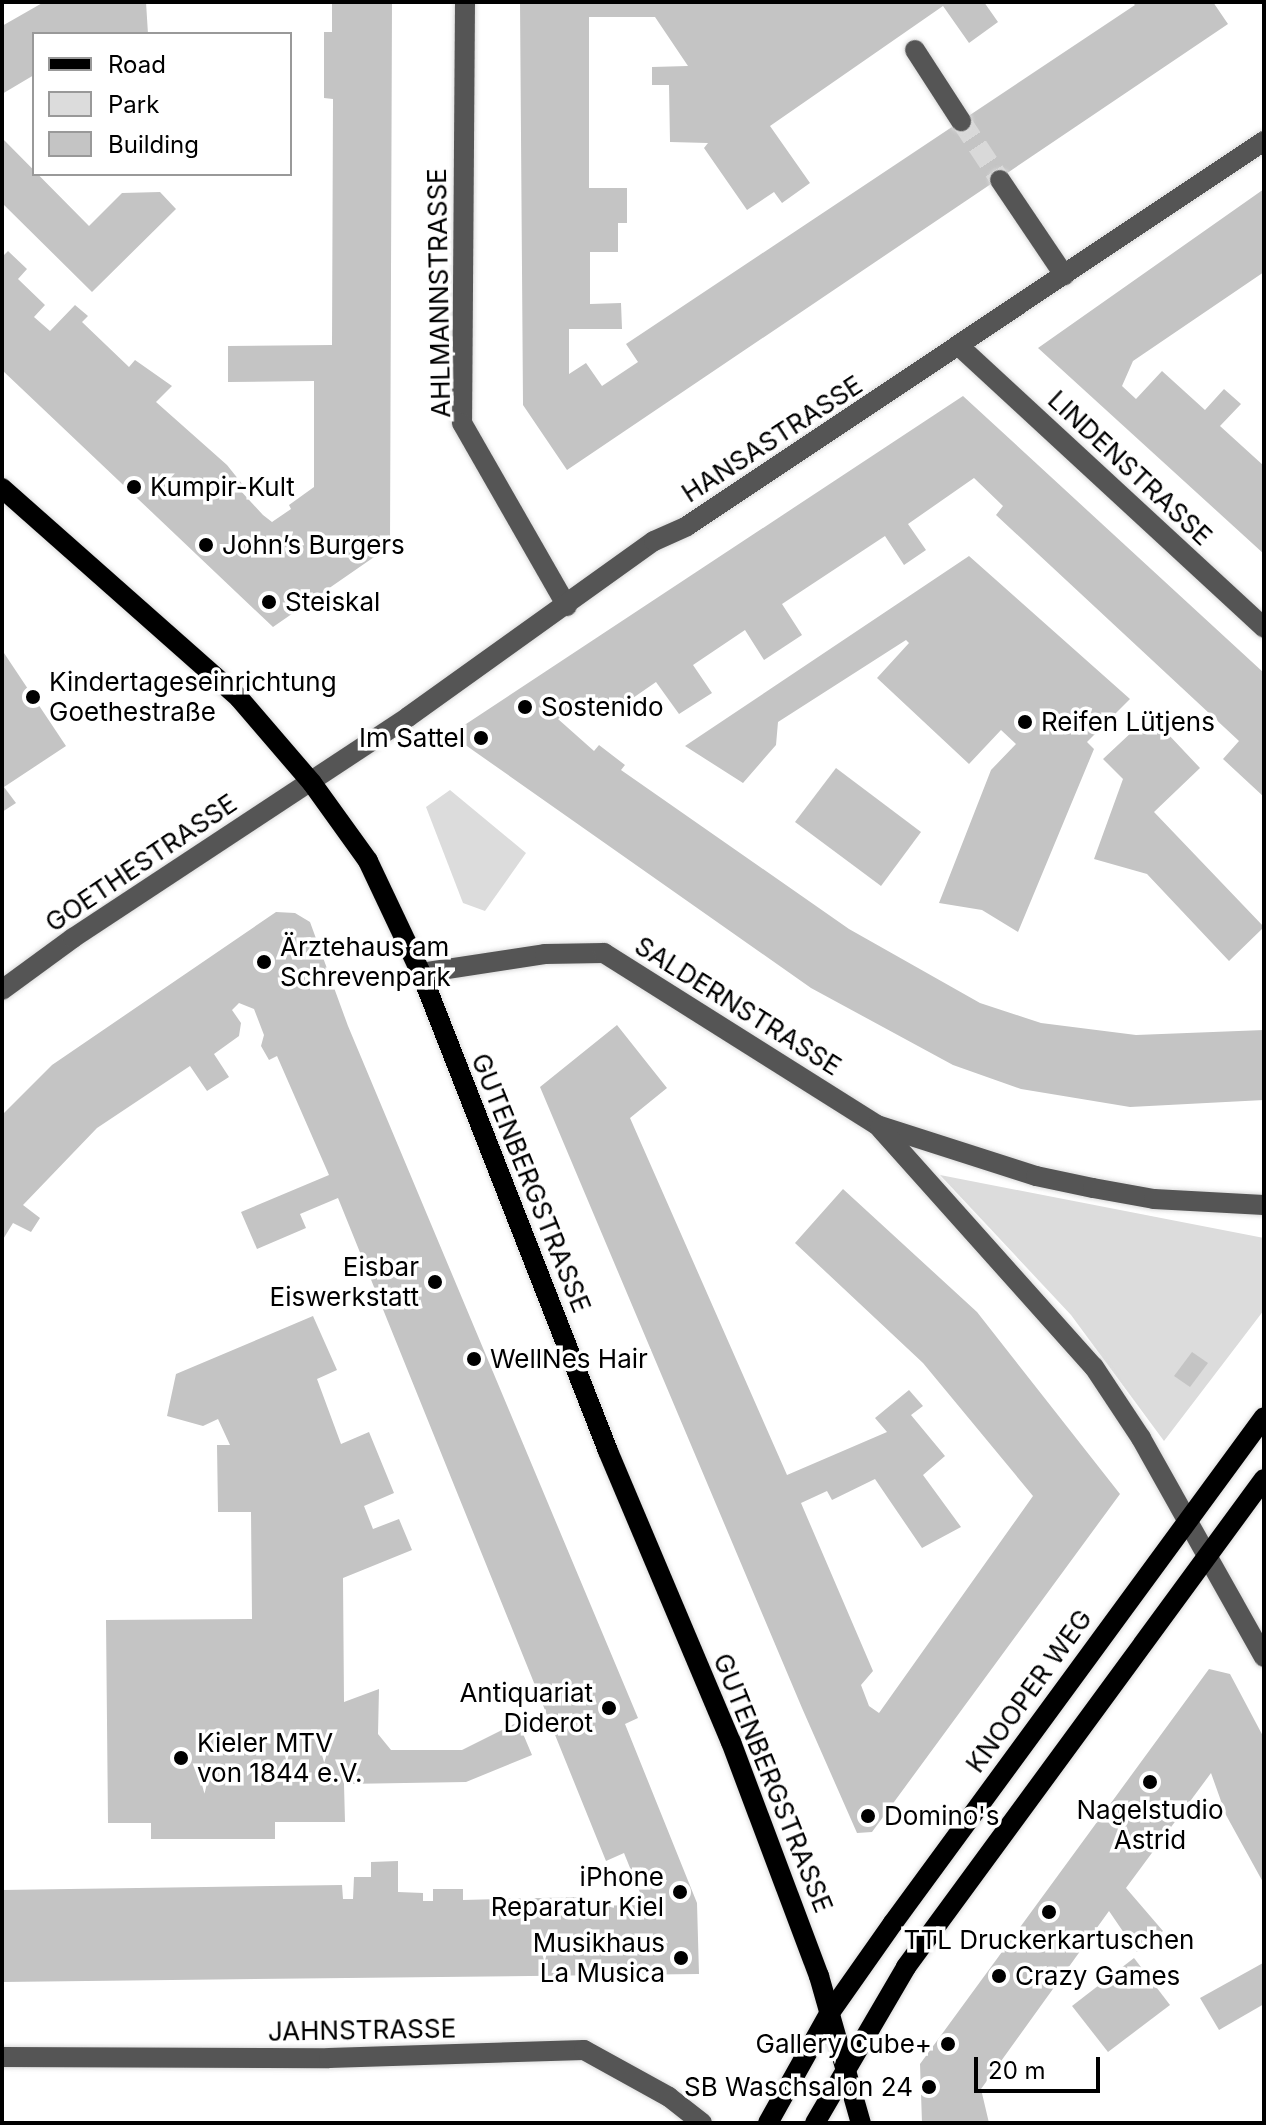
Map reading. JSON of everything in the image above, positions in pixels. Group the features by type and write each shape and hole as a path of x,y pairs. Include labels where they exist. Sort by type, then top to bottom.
{"main road":[{"name":"GUTENBERGSTRASSE","path":"2,488 239,698 312,783 368,861 421,973 608,1451 731,1742 829,2014 861,2123"},
{"name":"KNOOPER WEG","path":"768,2123 829,2014 1264,1417"},
{"path":"815,2123 906,1967 1264,1479"}],"street":[{"name":"AHLMANNSTRASSE","path":"465,2 462,423 567,606"},
{"path":"915,50 961,121"},
{"name":"HANSASTRASSE","path":"312,783 567,606 654,541 687,526 960,347 1264,141"},
{"path":"1000,180 1064,275"},
{"name":"LINDENSTRASSE","path":"960,347 1264,628"},
{"name":"GOETHESTRASSE","path":"2,990 210,846 312,783"},
{"name":"SALDERNSTRASSE","path":"421,973 545,954 604,953 877,1125 1064,1182 1154,1199 1264,1205"},
{"name":"SALDERNSTRASSE","path":"877,1125 1094,1367 1264,1657"},
{"name":"JAHNSTRASSE","path":"2,2057 329,2058 584,2050 669,2097 702,2123"}],"green space":[{"path":"450,790 526,853 485,911 463,903 426,807"},
{"path":"940,1175 1264,1238 1264,1310 1164,1441 1071,1315"}],"building":[{"path":"44,2 146,2 148,32 32,32 32,76 2,94 2,26"},
{"path":"332,2 392,2 390,546 273,627 2,370 2,257 8,251 27,269 18,279 45,305 34,317 50,331 75,305 88,316 82,322 129,367 135,360 172,386 156,402 227,465 243,485 239,489 263,515 272,522 291,509 289,505 314,487 314,381 228,382 228,346 332,345 333,99 324,98 324,32 332,32"},
{"path":"520,2 984,2 998,22 969,43 943,6 770,126 810,183 782,203 774,192 747,210 704,148 708,143 670,142 669,85 652,85 652,67 688,66 655,17 589,17 589,188 627,188 627,223 618,223 618,252 590,252 590,304 621,303 622,329 569,329 569,374 586,363 602,386 638,362 626,344 1135,5 1132,2 1213,2 1228,24 567,470 523,405"},
{"path":"2,138 32,168 32,176 40,176 89,226 122,193 160,192 176,209 92,292 2,203"},
{"path":"1264,189 1264,272 1133,361 1122,386 1136,399 1162,371 1205,410 1224,389 1241,404 1220,426 1264,466 1264,554 1038,348"},
{"path":"963,396 1264,673 1264,797 1223,759 1239,741 996,515 1003,506 974,478 908,524 926,550 904,565 885,536 782,604 802,635 764,660 745,630 693,665 712,693 679,714 656,682 617,709 595,715 584,702 558,719 594,751 599,745 625,765 621,770 849,929 980,1003 1041,1023 1136,1035 1264,1030 1264,1100 1130,1107 1021,1089 953,1065 811,988 464,744 463,726"},
{"path":"969,556 1130,699 1087,742 1094,749 1018,932 982,910 939,903 991,770 1016,744 1001,730 969,764 877,678 909,643 906,640 778,722 776,745 743,783 685,746"},
{"path":"2,650 66,746 4,787 16,803 2,812"},
{"path":"1150,715 1200,768 1154,812 1264,927 1229,961 1147,874 1094,859 1123,779 1103,759"},
{"path":"836,768 921,832 881,886 795,822"},
{"path":"276,912 295,913 310,922 348,1026 638,1718 625,1724 697,1903 699,1974 2,1982 2,1890 342,1885 343,1899 353,1899 354,1877 371,1877 371,1862 398,1861 398,1892 423,1893 423,1901 433,1901 433,1889 463,1889 463,1900 581,1897 581,1906 645,1905 624,1853 606,1861 338,1198 300,1214 306,1228 257,1249 241,1212 329,1175 277,1056 269,1060 261,1046 264,1035 254,1009 239,1003 232,1010 241,1023 239,1036 214,1054 229,1077 207,1091 190,1066 97,1128 23,1205 40,1218 31,1232 13,1223 2,1241 2,1115 52,1065"},
{"path":"617,1025 667,1088 630,1118 787,1475 887,1432 875,1418 909,1390 923,1406 911,1415 945,1456 923,1475 961,1527 922,1548 875,1479 832,1500 827,1491 801,1503 873,1671 861,1685 869,1706 879,1713 1033,1496 923,1363 795,1243 843,1189 977,1312 1120,1494 872,1832 857,1833 540,1087"},
{"path":"313,1316 337,1370 317,1379 341,1444 369,1432 394,1493 364,1506 373,1529 399,1519 412,1550 343,1578 344,1702 379,1689 378,1734 391,1750 462,1750 518,1722 532,1755 466,1782 344,1784 345,1822 275,1822 275,1839 151,1839 151,1823 108,1823 106,1620 252,1619 251,1512 218,1512 217,1445 230,1445 218,1419 203,1426 167,1416 176,1374"},
{"path":"1192,1352 1208,1363 1190,1387 1174,1376"},
{"path":"1209,1669 1230,1674 1264,1738 1264,1884 1226,1815 1211,1773 1126,1888 1163,1931 1137,1952 1109,1911 981,2089 989,2123 922,2123 920,2064"},
{"path":"1134,1958 1170,2005 1108,2052 1072,2006"},
{"path":"1263,1963 1264,2004 1219,2030 1200,1998"}],"tunnel":[{"path":"961,121 1000,180"}],"place":[{"name":"Kumpir-Kult","path":"134,487"},
{"name":"John’s Burgers","path":"206,545"},
{"name":"Steiskal","path":"269,602"},
{"name":"Kindertageseinrichtung Goethestraße","path":"33,697"},
{"name":"Sostenido","path":"525,707"},
{"name":"Reifen Lütjens","path":"1025,722"},
{"name":"Im Sattel","path":"481,738"},
{"name":"Ärztehaus am Schrevenpark","path":"264,962"},
{"name":"Eisbar Eiswerkstatt","path":"435,1282"},
{"name":"WellNes Hair","path":"474,1359"},
{"name":"Antiquariat Diderot","path":"609,1708"},
{"name":"Kieler MTV von 1844 e.V.","path":"181,1758"},
{"name":"Nagelstudio Astrid","path":"1150,1782"},
{"name":"Domino's","path":"868,1816"},
{"name":"iPhone Reparatur Kiel","path":"680,1892"},
{"name":"TTL Druckerkartuschen","path":"1049,1912"},
{"name":"Musikhaus La Musica","path":"681,1958"},
{"name":"Crazy Games","path":"999,1976"},
{"name":"Gallery Cube+","path":"948,2044"},
{"name":"SB Waschsalon 24","path":"929,2087"}]}
